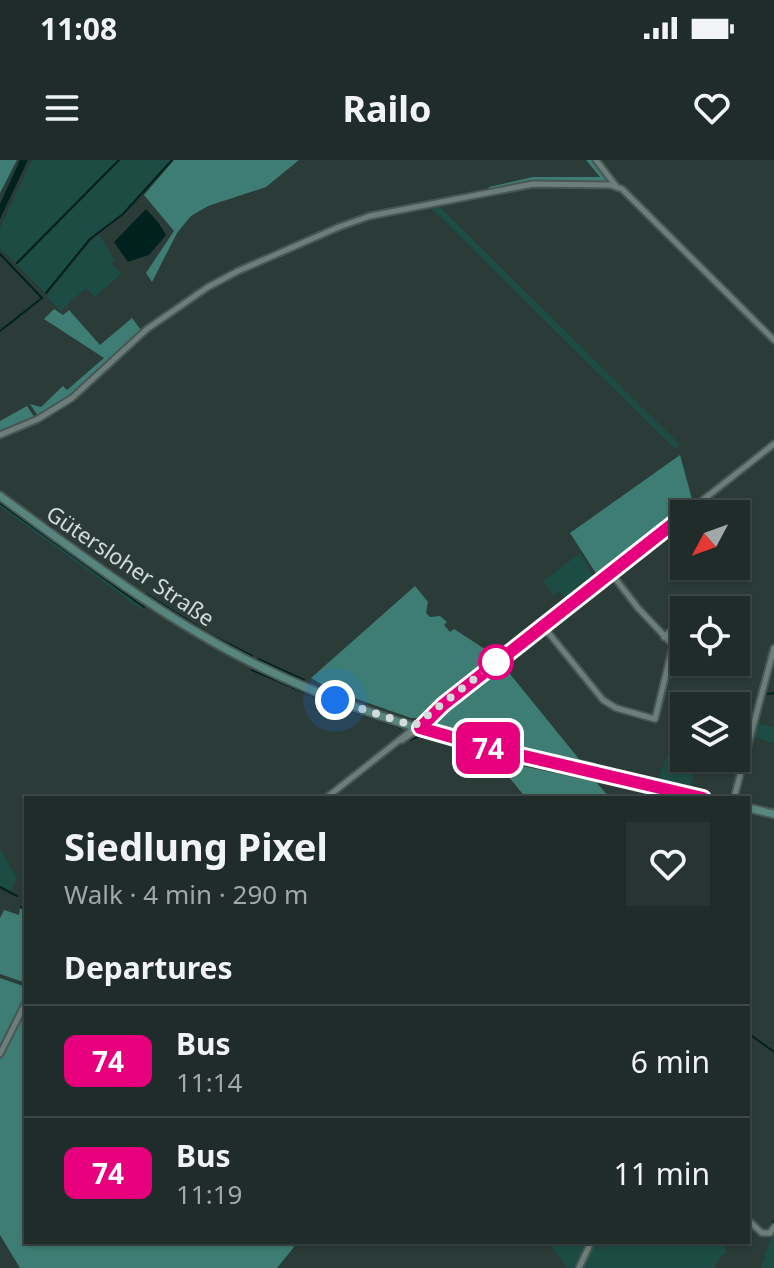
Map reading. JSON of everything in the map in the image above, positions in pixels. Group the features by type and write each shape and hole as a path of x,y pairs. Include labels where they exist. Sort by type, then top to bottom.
{"main road":[{"name":"Gütersloher Straße","path":"0,496 140,598 206,639 310,690 417,727 490,748 694,796"},
{"path":"750,808 774,814"}],"street":[{"path":"596,160 616,186 774,340"},
{"path":"0,435 38,419 72,398 147,329 208,287 339,227 370,216 533,184 616,186"},
{"path":"702,500 774,444"},
{"path":"329,796 670,526"},
{"path":"543,626 603,700 616,708 655,719 674,648 610,573"},
{"path":"664,637 670,632"},
{"path":"750,738 774,648"},
{"path":"735,796 741,772"},
{"path":"0,1054 24,1006"},
{"path":"750,1222 762,1233 770,1233 774,1227"},
{"path":"579,1268 590,1244"}],"green space":[{"path":"0,160 17,160 0,193"},
{"path":"32,160 117,160 15,263 0,248 0,228"},
{"path":"121,160 171,160 122,214 89,239 45,293 17,265"},
{"path":"174,160 299,160 266,187 208,206 191,216 177,233 152,282 146,273 174,231 144,195"},
{"path":"586,160 593,160 610,179 609,183 553,180 489,190 489,187 533,177 600,177"},
{"path":"437,204 680,445 675,449 429,206"},
{"path":"99,235 115,260 111,264 122,273 95,297 86,288 61,311 46,296"},
{"path":"54,309 63,315 69,310 100,345 132,318 141,330 71,396 38,416 30,404 41,407 63,386 67,390 104,358 44,319"},
{"path":"27,406 35,418 0,433 0,421"},
{"path":"680,455 692,500 670,500 670,521 599,578 570,533"},
{"path":"0,504 144,608 142,610 0,507"},
{"path":"580,553 596,581 568,603 559,591 554,595 543,581"},
{"path":"415,586 428,602 426,613 430,617 440,616 447,622 444,625 450,632 454,629 497,657 419,718 411,718 331,690 311,678"},
{"path":"502,664 579,759 600,767 430,724"},
{"path":"758,723 774,727 774,743 754,737"},
{"path":"667,755 670,756 670,772 694,772 690,788 658,781"},
{"path":"495,760 596,782 608,796 524,796"},
{"path":"0,848 17,879 11,891 0,886"},
{"path":"20,908 24,911 24,982 0,974 0,918 4,910 19,915"},
{"path":"0,978 24,986 24,1001 0,1048"},
{"path":"24,1013 24,1244 291,1244 294,1247 277,1268 20,1268 0,1235 0,1059"},
{"path":"774,1229 774,1268 761,1268"},
{"path":"550,1244 586,1244 574,1268 568,1268"},
{"path":"594,1244 726,1244 726,1251 713,1268 583,1268"}],"water":[{"path":"20,160 28,160 0,219 0,204"},
{"path":"146,209 166,235 149,255 128,262 114,242"}],"waterway":[{"path":"17,263 119,160"},
{"path":"46,293 90,239 123,214 172,160"},
{"path":"0,254 42,298"},
{"path":"0,331 42,298"},
{"path":"0,503 144,607"},
{"path":"146,594 209,634 252,656"},
{"path":"258,659 304,680"},
{"path":"772,666 774,660"},
{"path":"252,670 334,705 401,728"},
{"path":"768,694 774,693"},
{"path":"410,740 423,735 455,747 660,794"},
{"path":"665,795 669,796"},
{"path":"0,887 17,896"},
{"path":"750,1034 774,1052"},
{"path":"769,1229 774,1221"}],"bus line":[{"name":"74","path":"670,526 443,705 420,728 490,748 694,796"}],"route":[{"path":"335,700 414,726 496,662"}]}
